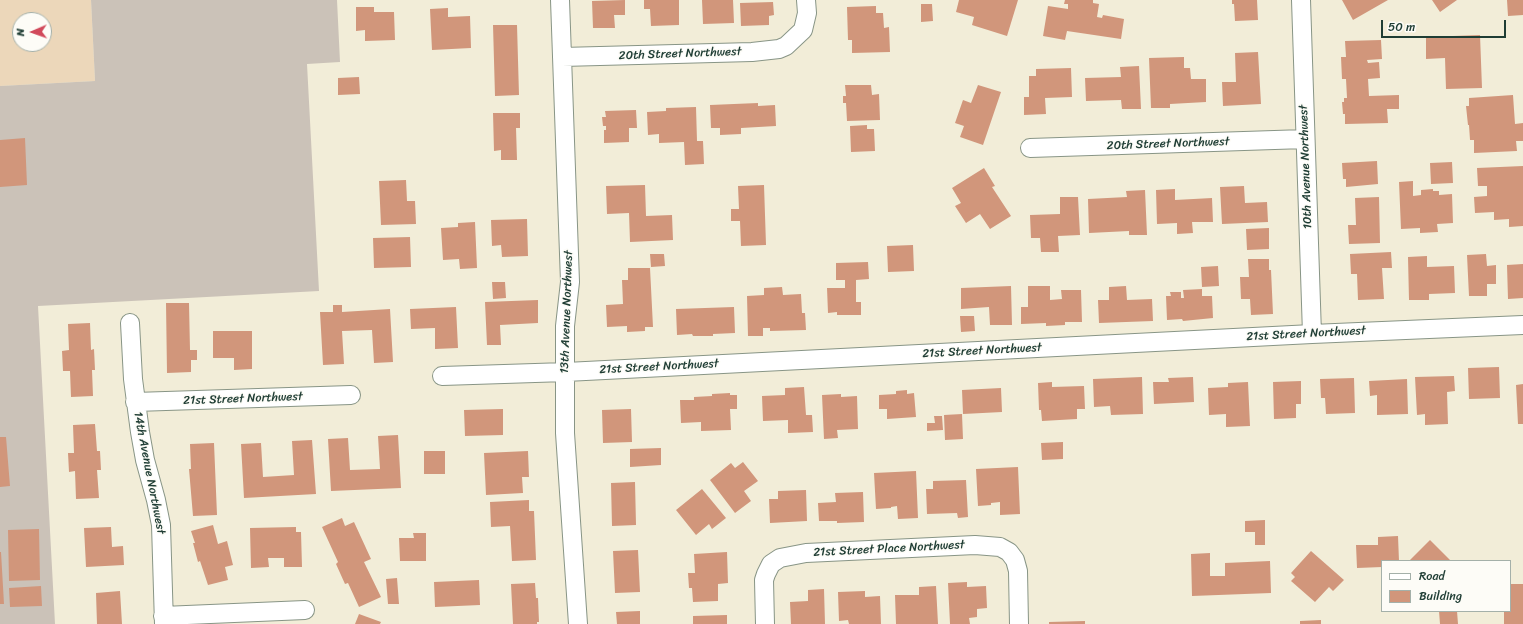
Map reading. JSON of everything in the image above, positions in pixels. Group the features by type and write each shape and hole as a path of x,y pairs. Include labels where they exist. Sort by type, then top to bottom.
{"street":[{"name":"13th Avenue Northwest","path":"560,0 570,282 565,326 565,433 578,624"},
{"name":"20th Street Northwest","path":"562,57 752,52 779,49 786,46 803,30 807,13 806,0"},
{"name":"10th Avenue Northwest","path":"1301,0 1312,334"},
{"name":"20th Street Northwest","path":"1030,148 1305,139"},
{"name":"14th Avenue Northwest","path":"130,323 135,402 145,460 161,525 163,549 164,620"},
{"name":"21st Street Northwest","path":"442,376 566,372 1312,334 1523,325"},
{"name":"21st Street Northwest","path":"135,402 350,395"},
{"name":"21st Street Place Northwest","path":"765,624 764,580 767,569 775,560 785,556 806,553 937,546 994,546 1000,547 1009,552 1015,560 1018,572 1019,624"},
{"path":"164,620 305,610"}],"shaded area":[{"path":"0,0 91,0 95,81 0,86"},
{"path":"91,0 337,0 340,62 307,64 319,291 38,306 55,624 0,624 0,86 95,81"}],"building":[{"path":"625,0 625,15 614,15 615,28 593,28 592,1"},
{"path":"644,0 679,0 679,25 651,26 650,9 644,9"},
{"path":"702,0 733,0 734,23 703,24"},
{"path":"959,0 1018,0 1007,36 972,25 974,17 956,12"},
{"path":"1065,0 1093,0 1093,3 1099,4 1097,17 1102,18 1103,15 1124,19 1121,39 1067,31 1065,40 1043,36 1048,6 1068,9 1068,4 1064,4"},
{"path":"1232,0 1257,0 1258,20 1235,21 1234,4 1232,4"},
{"path":"1342,0 1388,0 1353,20"},
{"path":"1432,0 1457,0 1440,12"},
{"path":"1507,0 1523,0 1523,15 1508,16"},
{"path":"773,2 774,15 769,16 769,25 741,26 740,3"},
{"path":"921,4 932,4 933,21 921,22"},
{"path":"876,6 876,13 883,13 884,28 889,27 890,52 852,53 852,40 848,40 847,7"},
{"path":"356,7 374,7 374,12 394,12 395,40 365,41 365,30 356,31"},
{"path":"448,8 448,17 470,16 471,48 432,50 430,9"},
{"path":"493,25 517,25 519,95 495,96"},
{"path":"1480,35 1482,88 1446,89 1445,58 1426,59 1426,37"},
{"path":"1381,40 1382,59 1367,60 1368,63 1379,62 1380,78 1368,79 1369,96 1399,95 1399,109 1387,109 1388,123 1345,124 1345,114 1343,114 1342,102 1344,102 1344,98 1347,98 1346,79 1342,79 1341,57 1346,57 1345,41"},
{"path":"1258,52 1261,104 1223,106 1222,82 1236,82 1235,53"},
{"path":"1184,57 1184,68 1190,68 1191,79 1206,79 1206,102 1170,104 1170,108 1151,108 1149,58"},
{"path":"1139,66 1141,109 1122,109 1121,100 1086,101 1085,78 1121,77 1120,67"},
{"path":"1071,68 1072,97 1045,98 1046,114 1024,115 1024,97 1029,97 1029,76 1036,76 1036,69"},
{"path":"359,77 360,94 338,95 338,78"},
{"path":"845,85 871,85 872,95 879,94 880,120 847,121 846,103 843,103 843,96 846,96"},
{"path":"978,85 1001,92 983,145 960,137 964,126 955,123 963,100 971,103"},
{"path":"1513,95 1515,124 1523,123 1523,141 1516,141 1517,151 1474,153 1474,140 1470,140 1466,106 1469,106 1469,98"},
{"path":"758,103 758,106 775,105 776,126 741,128 741,134 720,135 720,128 711,128 710,105"},
{"path":"696,107 697,141 703,141 704,164 685,165 684,142 659,143 659,134 648,135 647,112 666,111 666,108"},
{"path":"636,110 637,128 629,128 629,142 604,143 604,130 606,130 606,126 603,126 602,117 606,117 605,111"},
{"path":"493,113 520,113 520,128 516,128 517,160 501,160 501,150 494,151"},
{"path":"867,125 867,129 874,129 875,151 851,152 850,126"},
{"path":"25,138 27,185 0,187 0,140"},
{"path":"1377,161 1378,184 1346,187 1346,179 1343,179 1342,163"},
{"path":"1452,162 1453,183 1431,184 1430,163"},
{"path":"1523,166 1523,226 1509,227 1509,219 1494,220 1494,212 1475,213 1474,197 1487,196 1487,186 1478,186 1477,168"},
{"path":"984,168 995,186 992,187 1011,216 990,229 980,214 966,223 955,206 961,203 952,188"},
{"path":"406,180 407,201 415,201 416,224 381,225 379,181"},
{"path":"1413,181 1413,196 1421,195 1421,190 1433,189 1433,191 1439,191 1439,195 1452,194 1453,223 1437,224 1438,232 1420,233 1420,228 1401,229 1399,182"},
{"path":"645,185 646,216 672,215 673,240 630,242 629,213 607,214 606,186"},
{"path":"764,185 766,245 741,246 740,221 731,221 731,209 739,209 738,186"},
{"path":"1244,186 1245,203 1267,202 1268,222 1222,224 1220,187"},
{"path":"1175,189 1175,200 1212,198 1213,222 1192,222 1193,233 1177,234 1177,223 1157,224 1156,190"},
{"path":"1145,190 1147,235 1129,235 1129,231 1089,233 1088,199 1127,197 1126,191"},
{"path":"1060,197 1078,197 1080,235 1058,236 1059,252 1041,252 1040,238 1031,238 1030,215 1060,214"},
{"path":"1379,197 1380,243 1349,244 1348,225 1356,225 1355,198"},
{"path":"527,219 528,256 502,257 501,245 492,246 491,220"},
{"path":"475,222 477,268 460,269 459,259 443,260 441,228 458,227 458,223"},
{"path":"1269,228 1269,249 1247,250 1246,229"},
{"path":"410,237 411,267 374,268 373,238"},
{"path":"913,245 914,271 888,272 887,246"},
{"path":"1391,252 1392,268 1382,268 1384,299 1358,300 1357,274 1351,274 1350,254"},
{"path":"650,254 664,254 665,266 651,267"},
{"path":"1486,254 1487,266 1496,265 1496,284 1487,284 1487,296 1469,296 1467,255"},
{"path":"1427,256 1427,267 1454,266 1455,293 1429,294 1429,300 1409,300 1408,257"},
{"path":"1248,259 1269,259 1273,314 1251,315 1250,299 1241,299 1240,277 1249,277"},
{"path":"868,262 869,279 856,280 856,302 861,302 861,315 837,315 837,312 828,313 827,288 845,288 845,280 836,280 836,263"},
{"path":"1523,264 1523,298 1508,299 1507,265"},
{"path":"1218,266 1219,286 1202,287 1201,267"},
{"path":"628,268 650,268 653,327 645,327 645,331 627,332 627,326 607,327 606,305 623,304 622,280 628,280"},
{"path":"492,282 505,282 506,298 493,299"},
{"path":"1011,286 1012,325 990,325 989,307 961,309 961,288"},
{"path":"1028,286 1050,286 1050,300 1062,299 1061,290 1081,290 1082,322 1065,322 1065,325 1046,326 1046,323 1021,324 1021,307 1028,307"},
{"path":"1126,286 1127,300 1152,299 1153,321 1099,323 1098,300 1109,300 1109,287"},
{"path":"782,287 783,295 801,294 802,313 805,313 806,330 770,331 770,328 763,328 763,336 748,336 747,296 764,295 764,288"},
{"path":"1202,289 1202,296 1212,296 1213,318 1183,321 1182,319 1167,320 1166,296 1171,296 1170,292 1181,292 1181,298 1184,298 1183,290"},
{"path":"538,300 538,323 500,325 501,345 487,345 485,302"},
{"path":"166,303 189,303 190,350 197,350 197,360 191,360 191,372 167,373"},
{"path":"333,305 342,305 342,312 390,309 393,362 374,363 372,330 342,331 344,364 323,365 320,312 333,312"},
{"path":"456,307 458,348 435,349 435,328 411,329 410,309"},
{"path":"734,307 735,333 713,334 713,336 693,336 692,334 677,335 676,309"},
{"path":"960,316 974,316 975,331 961,332"},
{"path":"90,323 91,350 94,349 95,370 92,370 93,396 71,397 70,371 63,371 62,351 69,350 68,324"},
{"path":"213,331 252,331 252,369 234,370 234,358 213,358"},
{"path":"1499,367 1500,398 1469,399 1468,368"},
{"path":"1454,376 1455,391 1447,392 1448,424 1425,425 1425,414 1417,415 1415,377"},
{"path":"1142,377 1143,414 1111,415 1110,406 1094,407 1093,379"},
{"path":"1193,377 1194,402 1154,404 1153,382 1169,382 1168,378"},
{"path":"1354,378 1355,413 1326,414 1325,398 1321,398 1320,379"},
{"path":"1407,379 1408,414 1377,415 1377,395 1370,396 1369,381"},
{"path":"1301,381 1301,404 1296,404 1296,418 1274,419 1273,382"},
{"path":"1052,382 1052,387 1084,386 1085,409 1077,409 1077,419 1042,421 1041,410 1039,410 1038,383"},
{"path":"1248,382 1250,426 1226,427 1226,414 1209,415 1208,388 1228,387 1228,383"},
{"path":"1523,384 1523,424 1518,424 1516,385"},
{"path":"804,387 806,415 812,415 813,432 788,433 788,420 763,421 762,396 785,395 785,388"},
{"path":"1001,388 1002,412 963,414 962,390"},
{"path":"907,390 907,394 914,393 916,417 887,419 887,409 879,409 879,395 896,394 896,391"},
{"path":"730,393 730,395 737,395 737,409 730,409 731,430 701,431 701,422 681,423 680,400 694,400 694,397"},
{"path":"841,394 841,397 857,396 858,429 837,430 838,438 824,439 822,395"},
{"path":"503,409 503,435 465,436 464,410"},
{"path":"631,409 632,442 603,443 602,410"},
{"path":"962,414 963,439 945,440 944,415"},
{"path":"934,416 942,416 943,430 927,431 927,423 935,423"},
{"path":"95,424 97,451 100,451 101,470 97,470 99,498 76,499 75,471 69,472 68,453 74,453 73,425"},
{"path":"398,435 401,488 331,491 328,439 348,438 350,470 380,469 378,436"},
{"path":"0,437 6,437 10,486 0,487"},
{"path":"312,440 316,494 244,498 241,444 261,443 263,477 294,475 292,441"},
{"path":"1063,442 1063,459 1042,460 1041,443"},
{"path":"214,443 217,515 193,516 189,469 191,469 190,444"},
{"path":"661,448 661,465 630,467 630,449"},
{"path":"424,451 445,451 445,474 424,474"},
{"path":"528,451 529,477 522,477 523,493 486,495 484,453"},
{"path":"743,462 758,481 744,491 751,501 735,513 710,480 731,463 735,468"},
{"path":"1018,467 1020,514 1000,515 1000,502 991,503 991,505 978,506 976,469"},
{"path":"916,471 918,518 898,519 897,506 876,509 874,473"},
{"path":"966,480 968,517 958,518 957,513 927,514 926,489 933,489 933,481"},
{"path":"635,482 636,525 612,526 611,483"},
{"path":"702,489 726,518 712,529 709,524 696,535 676,510"},
{"path":"806,490 807,521 770,523 769,499 778,499 778,491"},
{"path":"863,492 864,522 837,523 837,521 819,521 818,503 836,502 835,493"},
{"path":"529,500 529,511 534,511 536,560 512,561 510,526 491,527 490,502"},
{"path":"342,518 345,526 354,522 371,559 364,562 381,597 359,607 348,583 345,584 336,564 338,562 322,527"},
{"path":"1265,520 1265,545 1255,545 1255,532 1245,532 1245,521"},
{"path":"213,525 218,544 227,541 233,565 225,567 228,580 208,585 200,561 198,562 193,543 195,543 191,531"},
{"path":"111,527 112,547 123,546 124,565 86,567 84,528"},
{"path":"296,527 296,532 301,532 302,567 284,567 284,558 268,558 269,567 251,568 250,528"},
{"path":"39,529 40,580 9,581 8,530"},
{"path":"413,533 426,533 426,561 400,561 399,538 414,538"},
{"path":"1398,536 1399,560 1381,560 1381,567 1357,568 1356,545 1378,545 1378,537"},
{"path":"1430,540 1450,560 1410,560"},
{"path":"638,550 640,592 615,593 613,551"},
{"path":"1311,551 1344,580 1333,591 1329,587 1315,602 1291,581 1295,577 1291,573"},
{"path":"1,552 4,604 0,604"},
{"path":"727,552 728,583 718,584 718,601 693,602 692,588 689,588 688,573 695,573 694,554"},
{"path":"1210,553 1210,576 1225,576 1225,563 1270,561 1271,593 1192,596 1191,554"},
{"path":"397,578 399,604 388,604 386,579"},
{"path":"479,580 480,605 435,607 434,582"},
{"path":"967,582 967,587 986,586 987,608 977,609 977,617 969,618 970,624 950,624 948,583"},
{"path":"535,583 536,598 538,598 539,622 537,622 537,624 513,624 511,584"},
{"path":"1511,584 1523,584 1523,624 1504,624 1504,612 1511,612"},
{"path":"41,586 42,606 10,607 9,588"},
{"path":"936,586 938,624 896,624 895,595 919,595 919,587"},
{"path":"824,589 825,624 791,624 790,602 808,601 808,590"},
{"path":"120,591 122,624 97,624 96,593"},
{"path":"865,591 865,597 880,596 881,624 849,624 848,620 839,621 838,592"},
{"path":"640,611 640,624 617,624 616,612"},
{"path":"1439,612 1457,612 1458,624 1440,624"},
{"path":"359,614 381,622 380,624 355,624"},
{"path":"727,615 727,624 693,624 693,616"},
{"path":"1321,620 1321,624 1300,624 1300,621"},
{"path":"1085,621 1085,624 1049,624 1049,622"}]}
